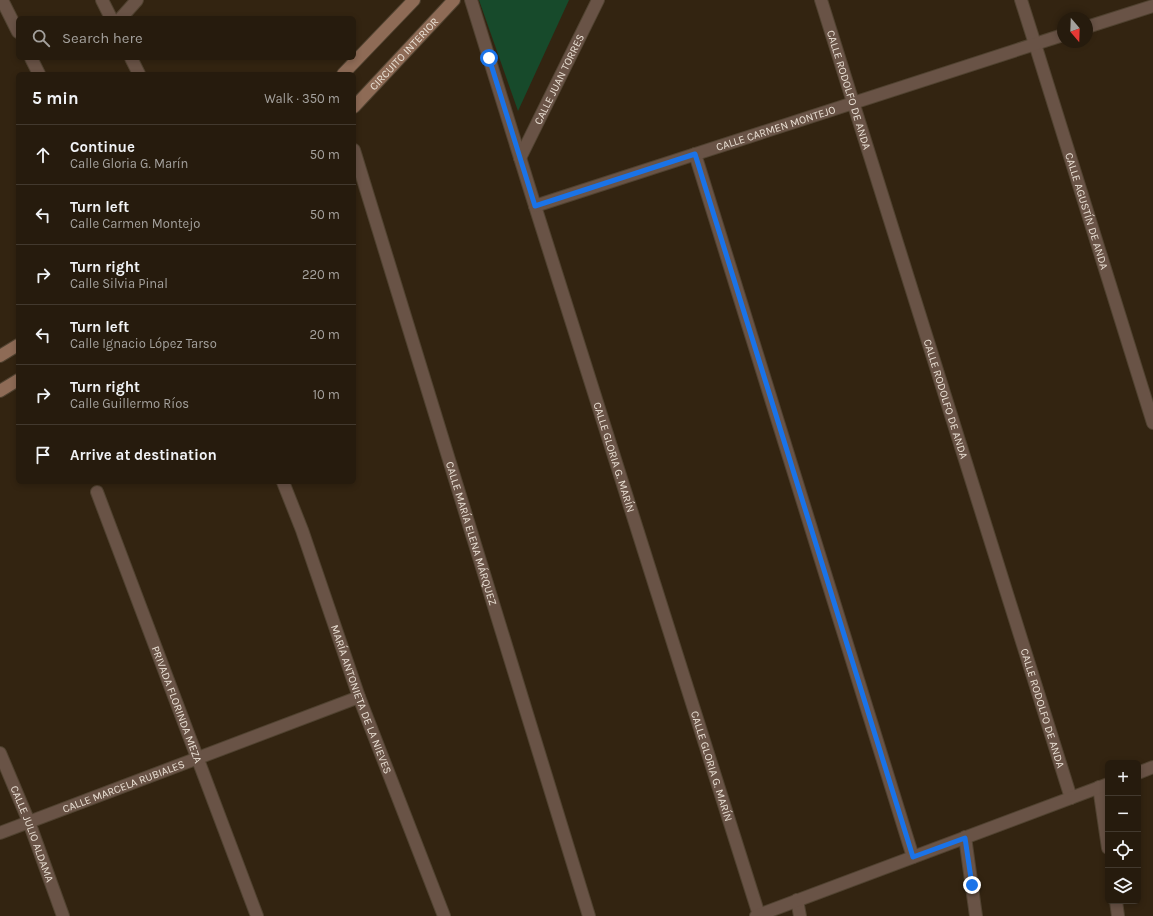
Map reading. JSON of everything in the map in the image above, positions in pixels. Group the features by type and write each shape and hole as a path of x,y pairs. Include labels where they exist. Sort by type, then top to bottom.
{"main road":[{"path":"345,72 414,0"},
{"name":"CIRCUITO INTERIOR","path":"356,106 454,0"},
{"path":"1,354 16,346"},
{"path":"0,391 16,381"}],"street":[{"path":"2,0 16,28"},
{"path":"102,0 110,16"},
{"path":"123,16 137,0"},
{"name":"CALLE GLORIA G. MARÍN","path":"471,0 758,915"},
{"name":"CALLE JUAN TORRES","path":"520,158 598,0"},
{"name":"CALLE RODOLFO DE ANDA","path":"820,0 1071,798"},
{"name":"CALLE AGUSTÍN DE ANDA","path":"1021,0 1153,423"},
{"path":"1093,25 1153,6"},
{"name":"CALLE CARMEN MONTEJO","path":"535,206 1057,37"},
{"path":"32,60 38,72"},
{"path":"132,60 138,72"},
{"path":"695,154 913,857"},
{"name":"CALLE MARÍA ELENA MÁRQUEZ","path":"356,157 589,916"},
{"name":"MARÍA ANTONIETA DE LA NIEVES","path":"284,484 302,530 359,697 444,916"},
{"name":"PRIVADA FLORINDA MEZA","path":"96,492 257,916"},
{"name":"CALLE MARCELA RUBIALES","path":"0,832 359,697"},
{"name":"CALLE JULIO ALDAMA","path":"0,753 29,822 63,916"},
{"path":"1141,772 1153,767"},
{"path":"758,915 1104,786 1107,832"},
{"path":"965,838 976,916"},
{"path":"797,900 800,916"},
{"path":"1116,904 1118,916"}],"green space":[{"path":"479,0 569,0 518,111"}],"route":[{"path":"489,58 535,206 695,154 913,857 965,838 972,885"}]}
